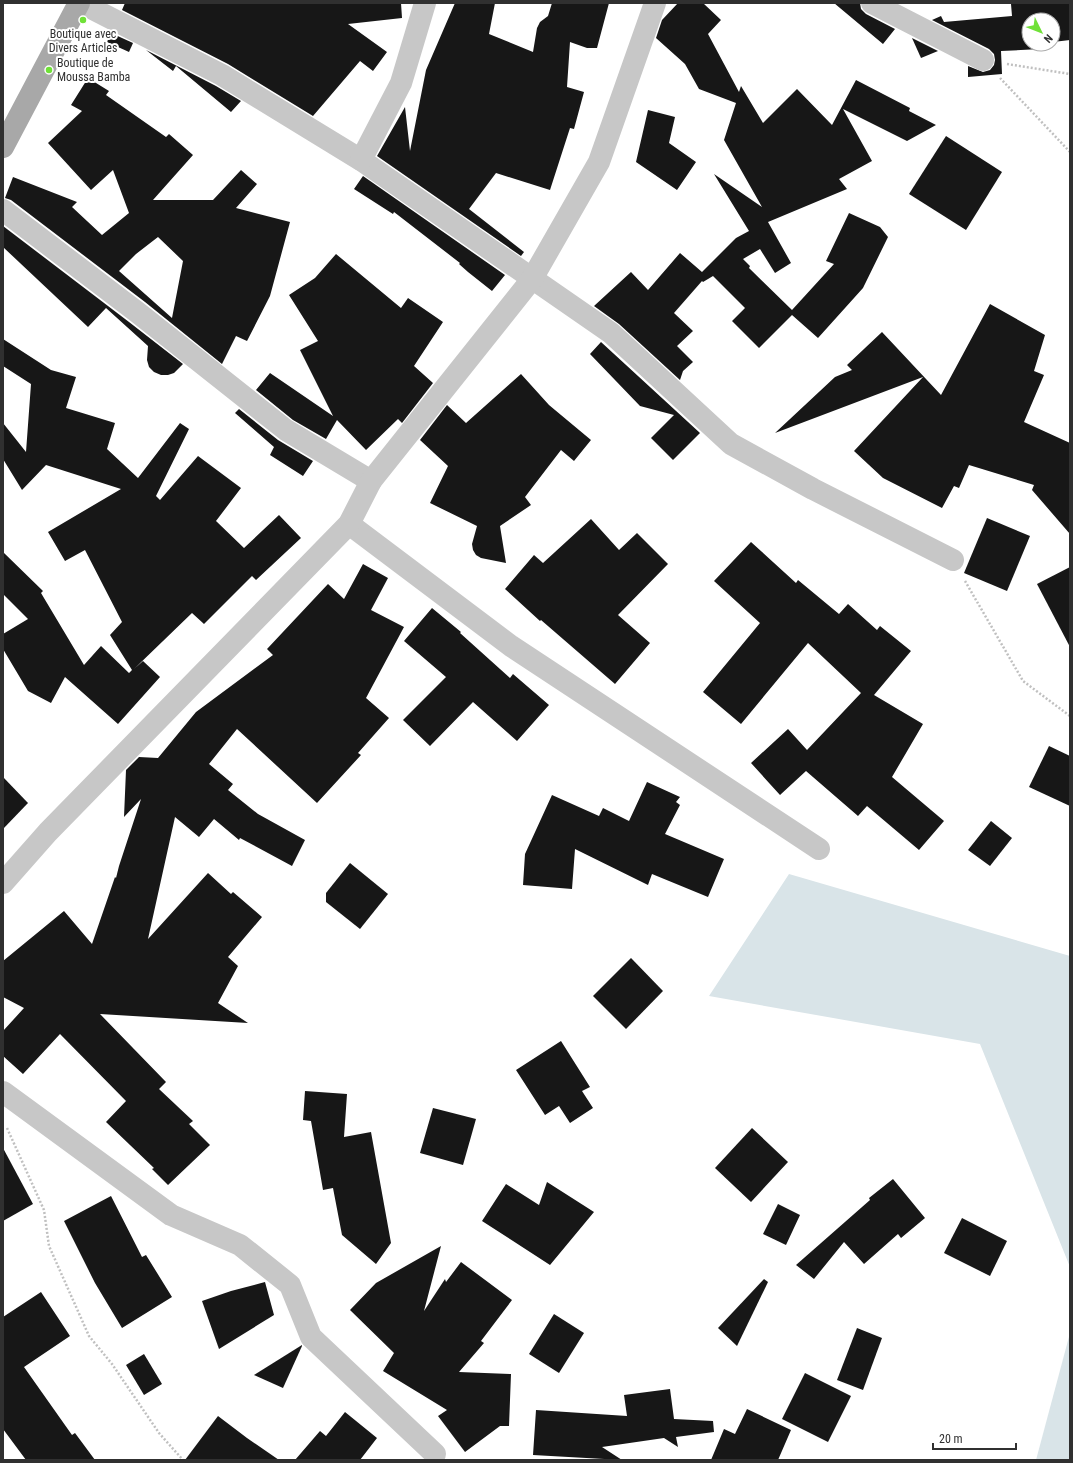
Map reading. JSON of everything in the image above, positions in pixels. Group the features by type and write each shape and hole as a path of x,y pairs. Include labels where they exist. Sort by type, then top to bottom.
{"main road":[{"path":"3,148 80,3"}],"street":[{"path":"80,3 222,75 361,160 610,333 731,444 820,493 953,560"},
{"path":"361,160 401,83 425,3"},
{"path":"3,883 48,832 349,524 371,481 532,279 599,162 655,3"},
{"path":"872,3 983,60"},
{"path":"3,210 138,312 286,430 371,481"},
{"path":"349,524 511,646 819,849"},
{"path":"3,1092 171,1215 240,1245 290,1285 311,1337 435,1454"}],"path":[{"path":"983,60 1070,74"},
{"path":"983,60 1070,152"},
{"path":"953,560 1023,681 1070,716"},
{"path":"6,1125 44,1210 49,1246 89,1336 112,1364 159,1433 183,1460"}],"shaded area":[{"path":"789,874 1070,956 1070,1267 980,1044 709,996"},
{"path":"1070,1333 1070,1460 1036,1460"}],"building":[{"path":"125,3 401,3 402,18 348,24 387,52 373,71 360,61 313,116 228,64 122,10"},
{"path":"455,3 495,3 489,34 533,52 537,28 540,22 548,16 552,3 609,3 597,48 587,48 570,42 567,87 584,92 574,129 570,128 550,190 496,173 469,209 524,252 521,256 377,156 405,107 410,151 426,70"},
{"path":"678,3 703,3 721,20 708,34 739,92 741,86 763,123 797,89 832,125 856,80 910,108 909,111 936,125 907,141 843,109 872,161 839,179 847,189 768,222 791,263 775,273 760,249 743,259 750,266 749,268 792,310 834,264 826,261 849,213 880,227 888,237 863,288 818,338 792,315 759,348 732,321 745,308 713,276 703,282 702,281 674,313 693,331 677,346 693,362 683,371 680,380 619,324 594,306 631,272 648,290 680,253 702,272 736,238 749,231 714,174 762,207 724,140 736,103 699,89 685,64 656,38 662,20"},
{"path":"834,3 860,3 861,9 866,14 895,29 883,44"},
{"path":"1070,3 1070,40 1061,41 1061,12 1021,12 1021,50 1001,51 1002,74 968,77 968,66 983,72 990,70 994,65 994,54 989,49 932,20 941,16 944,22 1012,16 1011,4"},
{"path":"111,33 133,43 129,52 107,42"},
{"path":"912,38 938,51 921,58"},
{"path":"146,50 216,86 241,101 231,112 176,66 173,71"},
{"path":"88,78 109,91 106,95 166,137 169,134 193,155 153,200 213,200 241,170 257,184 236,208 290,222 270,296 247,341 236,336 222,364 145,302 11,200 5,198 13,177 77,202 72,207 102,235 129,213 113,170 91,190 48,143 82,111 71,105","holes":["158,237 183,261 172,318 119,271 136,254"]},
{"path":"648,110 675,117 669,143 696,162 677,190 636,162"},
{"path":"946,136 1002,172 966,230 909,194"},
{"path":"363,176 505,275 492,291 468,272 459,264 460,263 394,212 393,214 354,189"},
{"path":"3,226 183,364 174,373 168,375 161,375 154,372 149,367 147,360 148,346 106,308 88,327 3,247"},
{"path":"336,254 401,308 408,298 443,322 414,366 433,383 402,423 398,419 366,450 337,420 326,439 293,420 256,390 270,373 333,416 300,350 318,341 289,295 315,278"},
{"path":"990,304 1045,335 1034,371 1044,375 1024,422 1070,443 1070,534 1032,490 1034,485 969,465 959,488 954,486 942,508 883,478 854,451 923,377 775,433 835,377 852,370 847,365 882,332 941,395"},
{"path":"3,339 51,370 76,377 66,408 115,423 107,449 138,478 180,423 189,429 156,496 160,500 198,456 241,488 216,521 244,548 279,515 301,538 256,580 252,576 204,624 192,613 134,669 143,661 160,677 118,724 65,677 51,703 28,691 3,649 3,634 28,619 3,594 3,552 43,591 41,593 84,665 101,646 129,673 132,670 110,635 122,622 85,550 65,561 48,532 121,489 46,465 22,490 3,459 3,423 26,452 31,384 3,366"},
{"path":"601,342 700,433 673,460 651,438 674,415 640,406 590,354"},
{"path":"521,374 549,405 591,440 574,461 561,450 525,497 531,505 500,526 506,563 481,558 476,555 472,544 477,526 430,503 448,466 420,440 447,405 466,423"},
{"path":"239,409 278,440 313,461 303,476 270,455 274,447 235,413"},
{"path":"987,518 1030,536 1007,591 964,573"},
{"path":"591,519 619,550 637,533 668,564 618,615 650,643 615,684 541,620 540,621 505,589 534,555 543,563"},
{"path":"751,542 796,583 798,580 839,614 848,604 877,630 880,626 911,651 874,695 923,724 892,777 944,821 919,850 867,806 858,816 806,771 780,795 751,763 788,729 807,750 861,693 808,643 741,724 703,692 760,623 714,581"},
{"path":"363,564 388,578 371,610 404,627 366,698 389,718 358,753 361,755 317,803 237,729 209,764 233,784 228,790 258,814 305,840 292,866 240,838 239,840 214,819 199,837 175,817 148,939 208,873 231,894 233,892 262,917 228,957 238,966 218,1003 248,1023 100,1014 166,1082 159,1089 193,1121 189,1124 210,1145 168,1185 152,1169 154,1168 106,1122 126,1101 60,1034 23,1074 3,1056 3,1031 24,1008 3,997 3,961 64,911 92,944 115,877 116,878 141,799 124,817 126,770 139,757 158,758 196,712 273,655 267,649 328,584 344,599"},
{"path":"1070,567 1070,647 1037,584"},
{"path":"432,608 461,632 460,633 510,678 513,674 549,705 517,741 473,702 430,746 403,720 446,677 404,641"},
{"path":"1049,746 1070,756 1070,806 1029,787"},
{"path":"3,777 28,803 3,829"},
{"path":"647,782 680,797 676,802 680,805 665,834 724,859 708,897 652,874 648,885 575,849 572,889 523,885 525,854 552,795 599,816 603,808 629,821"},
{"path":"991,821 1012,838 990,866 968,850"},
{"path":"350,863 388,894 360,929 326,902 326,893"},
{"path":"631,958 663,991 626,1029 593,996"},
{"path":"561,1041 590,1087 582,1091 593,1108 570,1123 559,1106 545,1115 516,1070"},
{"path":"305,1091 347,1094 344,1137 371,1132 391,1243 376,1264 342,1235 333,1188 323,1190 311,1121 303,1120"},
{"path":"433,1108 476,1119 463,1165 420,1153"},
{"path":"752,1128 788,1162 751,1202 715,1168"},
{"path":"3,1148 33,1204 3,1221"},
{"path":"893,1179 925,1218 901,1238 898,1234 864,1264 844,1242 814,1279 796,1265 870,1200 869,1198"},
{"path":"547,1182 594,1212 550,1265 482,1221 506,1184 539,1205"},
{"path":"111,1196 142,1257 146,1255 172,1297 122,1328 95,1283 64,1221"},
{"path":"778,1204 800,1215 786,1245 763,1234"},
{"path":"962,1218 1007,1241 990,1276 944,1253"},
{"path":"441,1246 424,1311 445,1279 446,1282 461,1262 512,1300 481,1341 484,1343 459,1372 511,1374 509,1426 500,1426 465,1452 438,1416 447,1410 383,1371 394,1353 350,1310 376,1283"},
{"path":"764,1279 768,1282 737,1346 718,1328"},
{"path":"265,1282 274,1315 219,1349 202,1301 231,1291"},
{"path":"41,1292 70,1336 24,1367 72,1435 75,1433 95,1460 26,1460 3,1429 3,1317"},
{"path":"554,1314 584,1333 559,1373 529,1354"},
{"path":"857,1328 882,1338 863,1390 837,1380"},
{"path":"302,1345 283,1388 254,1375"},
{"path":"144,1354 162,1384 144,1395 126,1365"},
{"path":"805,1373 851,1396 828,1442 782,1419"},
{"path":"670,1389 674,1419 713,1421 714,1432 676,1437 678,1447 664,1438 602,1447 622,1460 533,1455 536,1410 627,1416 624,1395"},
{"path":"747,1409 791,1430 778,1460 711,1460 724,1429 735,1434"},
{"path":"345,1412 377,1438 360,1460 295,1460 320,1431 326,1436"},
{"path":"218,1416 247,1438 279,1460 185,1460"}],"place":[{"name":"Boutique avec Divers Articles","path":"83,20"},
{"name":"Boutique de Moussa Bamba","path":"49,70"}]}
